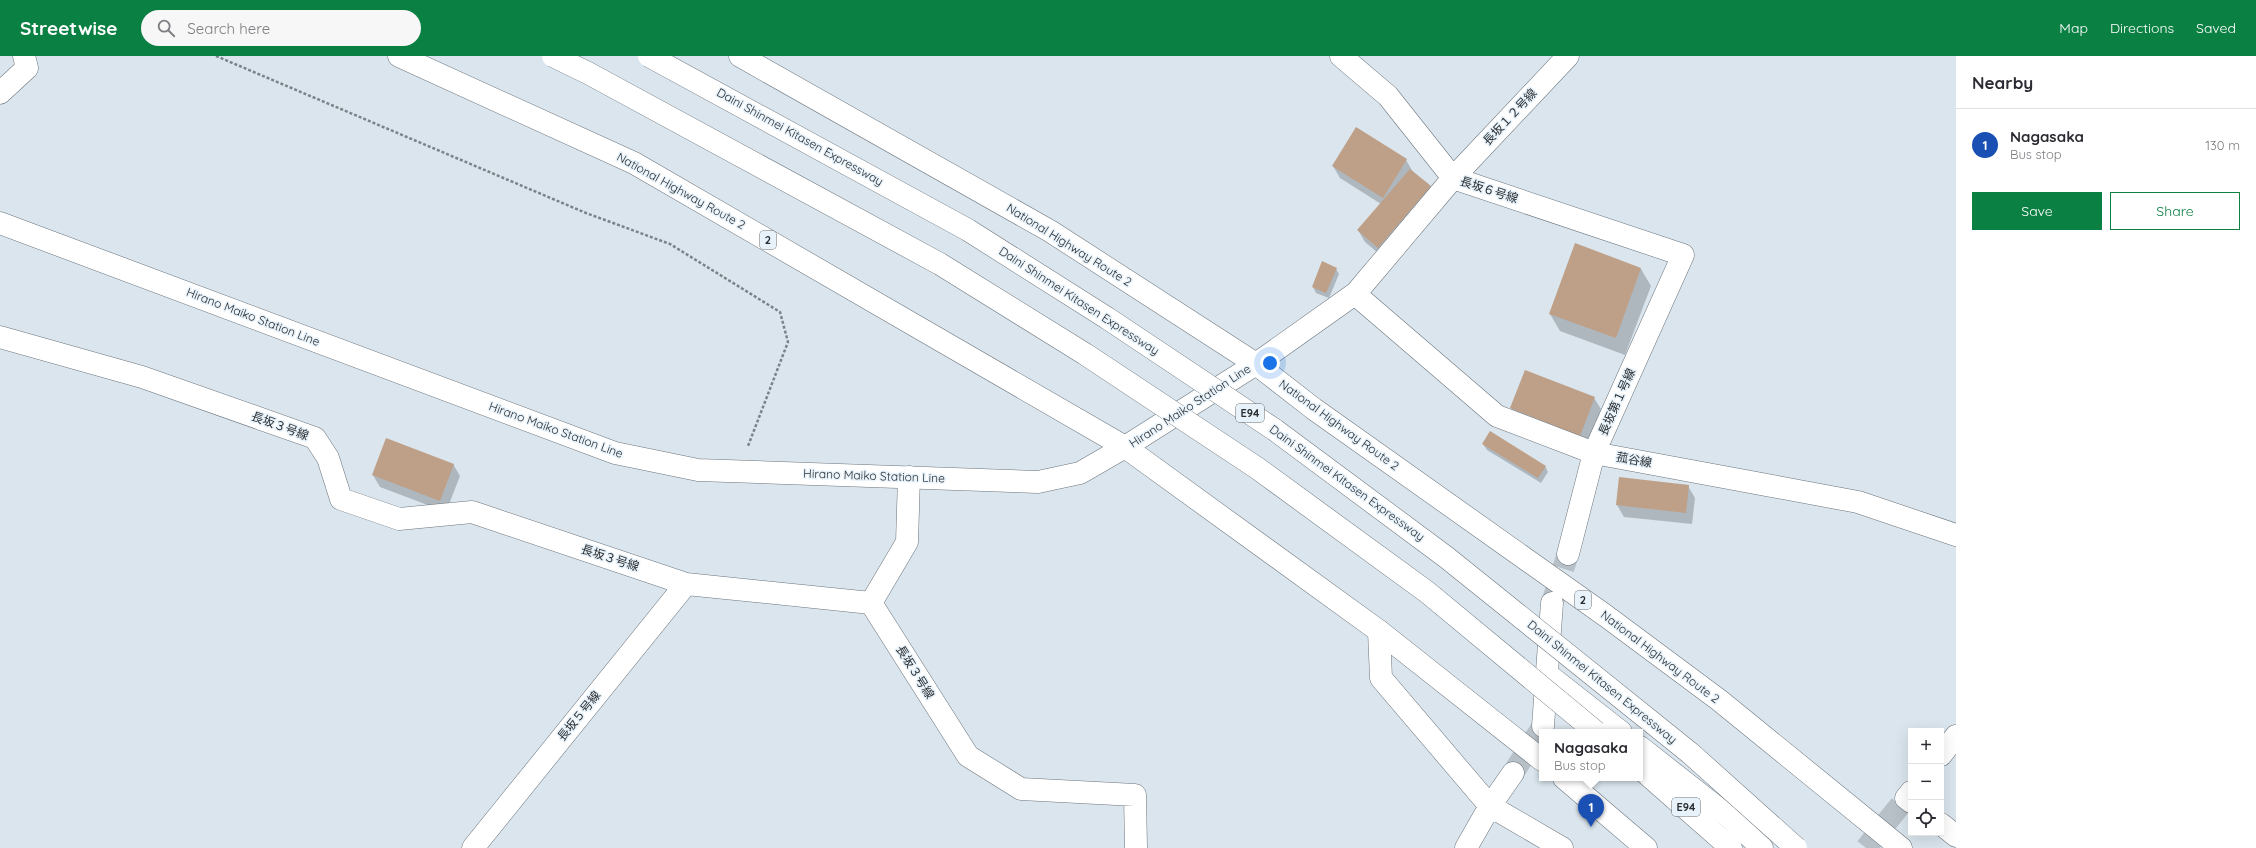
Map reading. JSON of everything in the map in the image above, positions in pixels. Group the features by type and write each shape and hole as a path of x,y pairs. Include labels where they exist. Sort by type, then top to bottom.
{"main road":[{"path":"0,94 27,68 24,56"},
{"name":"National Highway Route 2","path":"399,56 634,163 1125,448 1378,631 1539,758"},
{"path":"552,56 588,73 940,264 1085,354 1257,468 1414,583 1592,729"},
{"name":"Daini Shinmei Kitasen Expressway","path":"650,56 968,230 1107,318 1275,430 1446,557 1690,753 1796,848"},
{"name":"National Highway Route 2","path":"740,56 1050,231 1256,364 1314,409 1606,616 1712,695 1901,848"},
{"name":"長坂６号線","path":"1341,56 1388,96 1453,178 1683,255"},
{"name":"長坂１２号線","path":"1355,294 1453,178 1568,56"},
{"name":"Hirano Maiko Station Line","path":"0,223 615,453 698,470 1038,482 1080,473 1125,448 1256,364 1355,294"},
{"name":"長坂第１号線","path":"1568,554 1594,453 1683,255"},
{"name":"菰谷線","path":"1355,294 1497,416 1594,453 1858,502 1956,534"},
{"name":"長坂３号線","path":"0,337 142,377 315,438 328,458 341,499 399,519 472,512 686,584 871,603 968,756 1021,789 1135,795 1136,848"},
{"path":"871,603 907,542 909,477"},
{"name":"長坂５号線","path":"473,848 686,584"},
{"path":"1543,726 1552,603"},
{"path":"1378,631 1380,678 1490,806 1562,848"},
{"path":"1547,674 1617,729"},
{"path":"1944,750 1956,736"},
{"path":"1643,749 1729,817 1762,848"},
{"name":"E94","path":"1643,771 1731,848"},
{"path":"1466,848 1490,806 1513,773"},
{"path":"1568,781 1646,848"},
{"path":"1944,826 1956,836"}],"path":[{"path":"216,56 586,213 670,244 780,312 788,342 739,471"}],"building":[{"path":"1356,127 1407,159 1383,198 1332,166"},
{"path":"1410,169 1431,186 1378,248 1357,230"},
{"path":"1575,243 1641,268 1616,338 1549,314"},
{"path":"1322,261 1337,268 1326,293 1312,287"},
{"path":"1525,370 1595,397 1580,436 1510,408"},
{"path":"1490,431 1546,466 1538,478 1482,444"},
{"path":"386,438 454,464 440,501 372,475"},
{"path":"1619,477 1689,485 1686,513 1616,505"}],"tunnel":[{"path":"1553,600 1568,554"},
{"path":"1513,773 1539,732"},
{"path":"1866,848 1906,798"}],"place":[{"name":"Nagasaka","path":"1591,827"}]}
